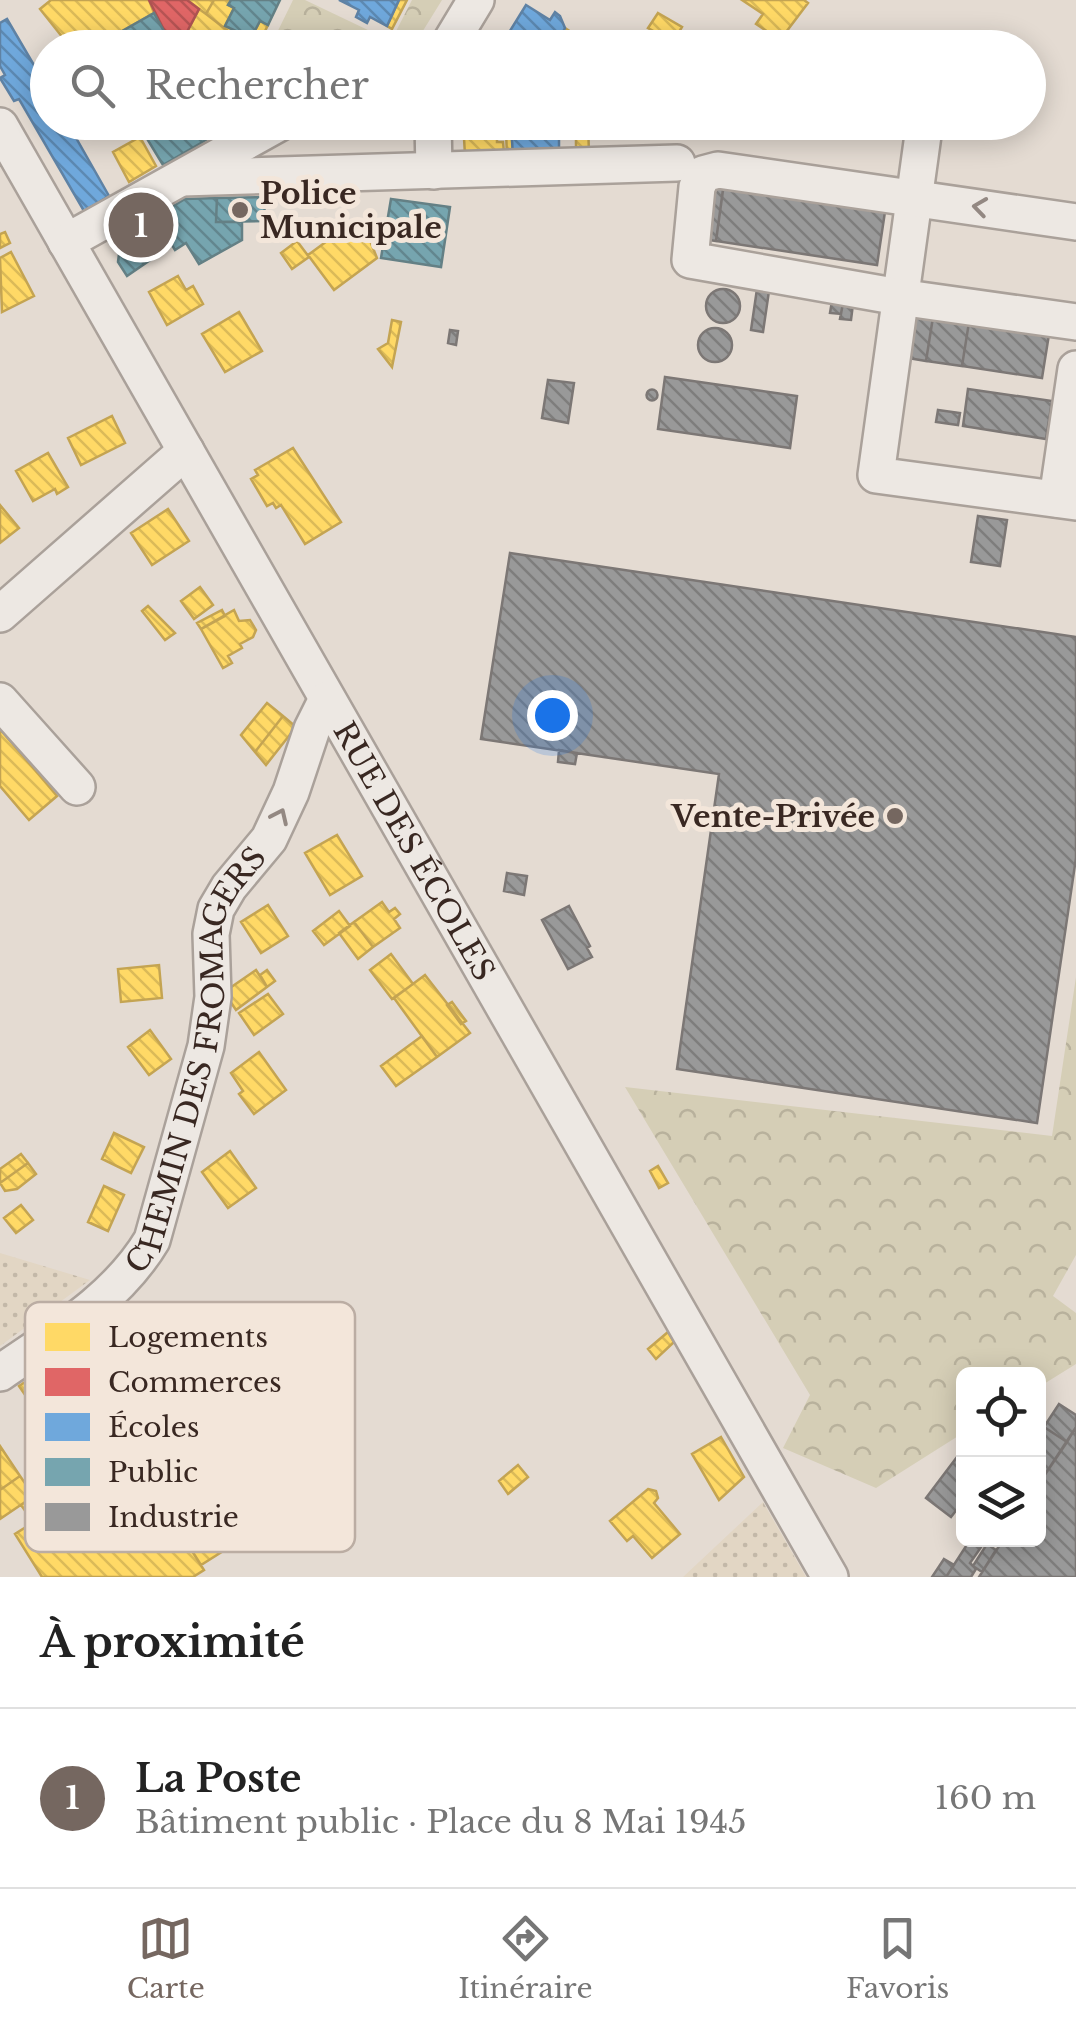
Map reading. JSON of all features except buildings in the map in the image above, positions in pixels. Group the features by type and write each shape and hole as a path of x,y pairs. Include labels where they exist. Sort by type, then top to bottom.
{"street":[{"path":"458,30 476,0"},
{"name":"RUE DES ÉCOLES","path":"0,126 830,1577"},
{"path":"66,242 249,140"},
{"path":"433,140 434,171"},
{"path":"921,140 876,474 1066,500 1076,369"},
{"path":"690,169 697,188 690,260 899,297 1076,322"},
{"path":"182,178 434,171 718,170 1076,222"},
{"path":"0,614 186,450"},
{"name":"CHEMIN DES FROMAGERS","path":"98,1302 137,1266 152,1240 206,1046 213,997 211,934 216,908 228,887 270,839 327,699"},
{"path":"0,702 77,787"},
{"name":"CHEMIN DES FROMAGERS","path":"0,1372 25,1355"}],"shaded area":[{"path":"0,1253 90,1280 60,1302 25,1302 25,1328 0,1346"},
{"path":"763,1502 806,1577 683,1577"}],"green space":[{"path":"293,0 305,0 368,30 278,30"},
{"path":"412,0 442,0 423,30 397,30"},
{"path":"1076,977 1076,1255 1053,1296 1076,1313 1076,1364 1046,1383 1046,1367 956,1367 956,1437 876,1488 783,1448 810,1395 625,1087 1052,1136"}],"place":[{"name":"Police Municipale","path":"240,210"},
{"name":"La Poste","path":"141,225"},
{"name":"Vente-Privée","path":"895,816"}]}
